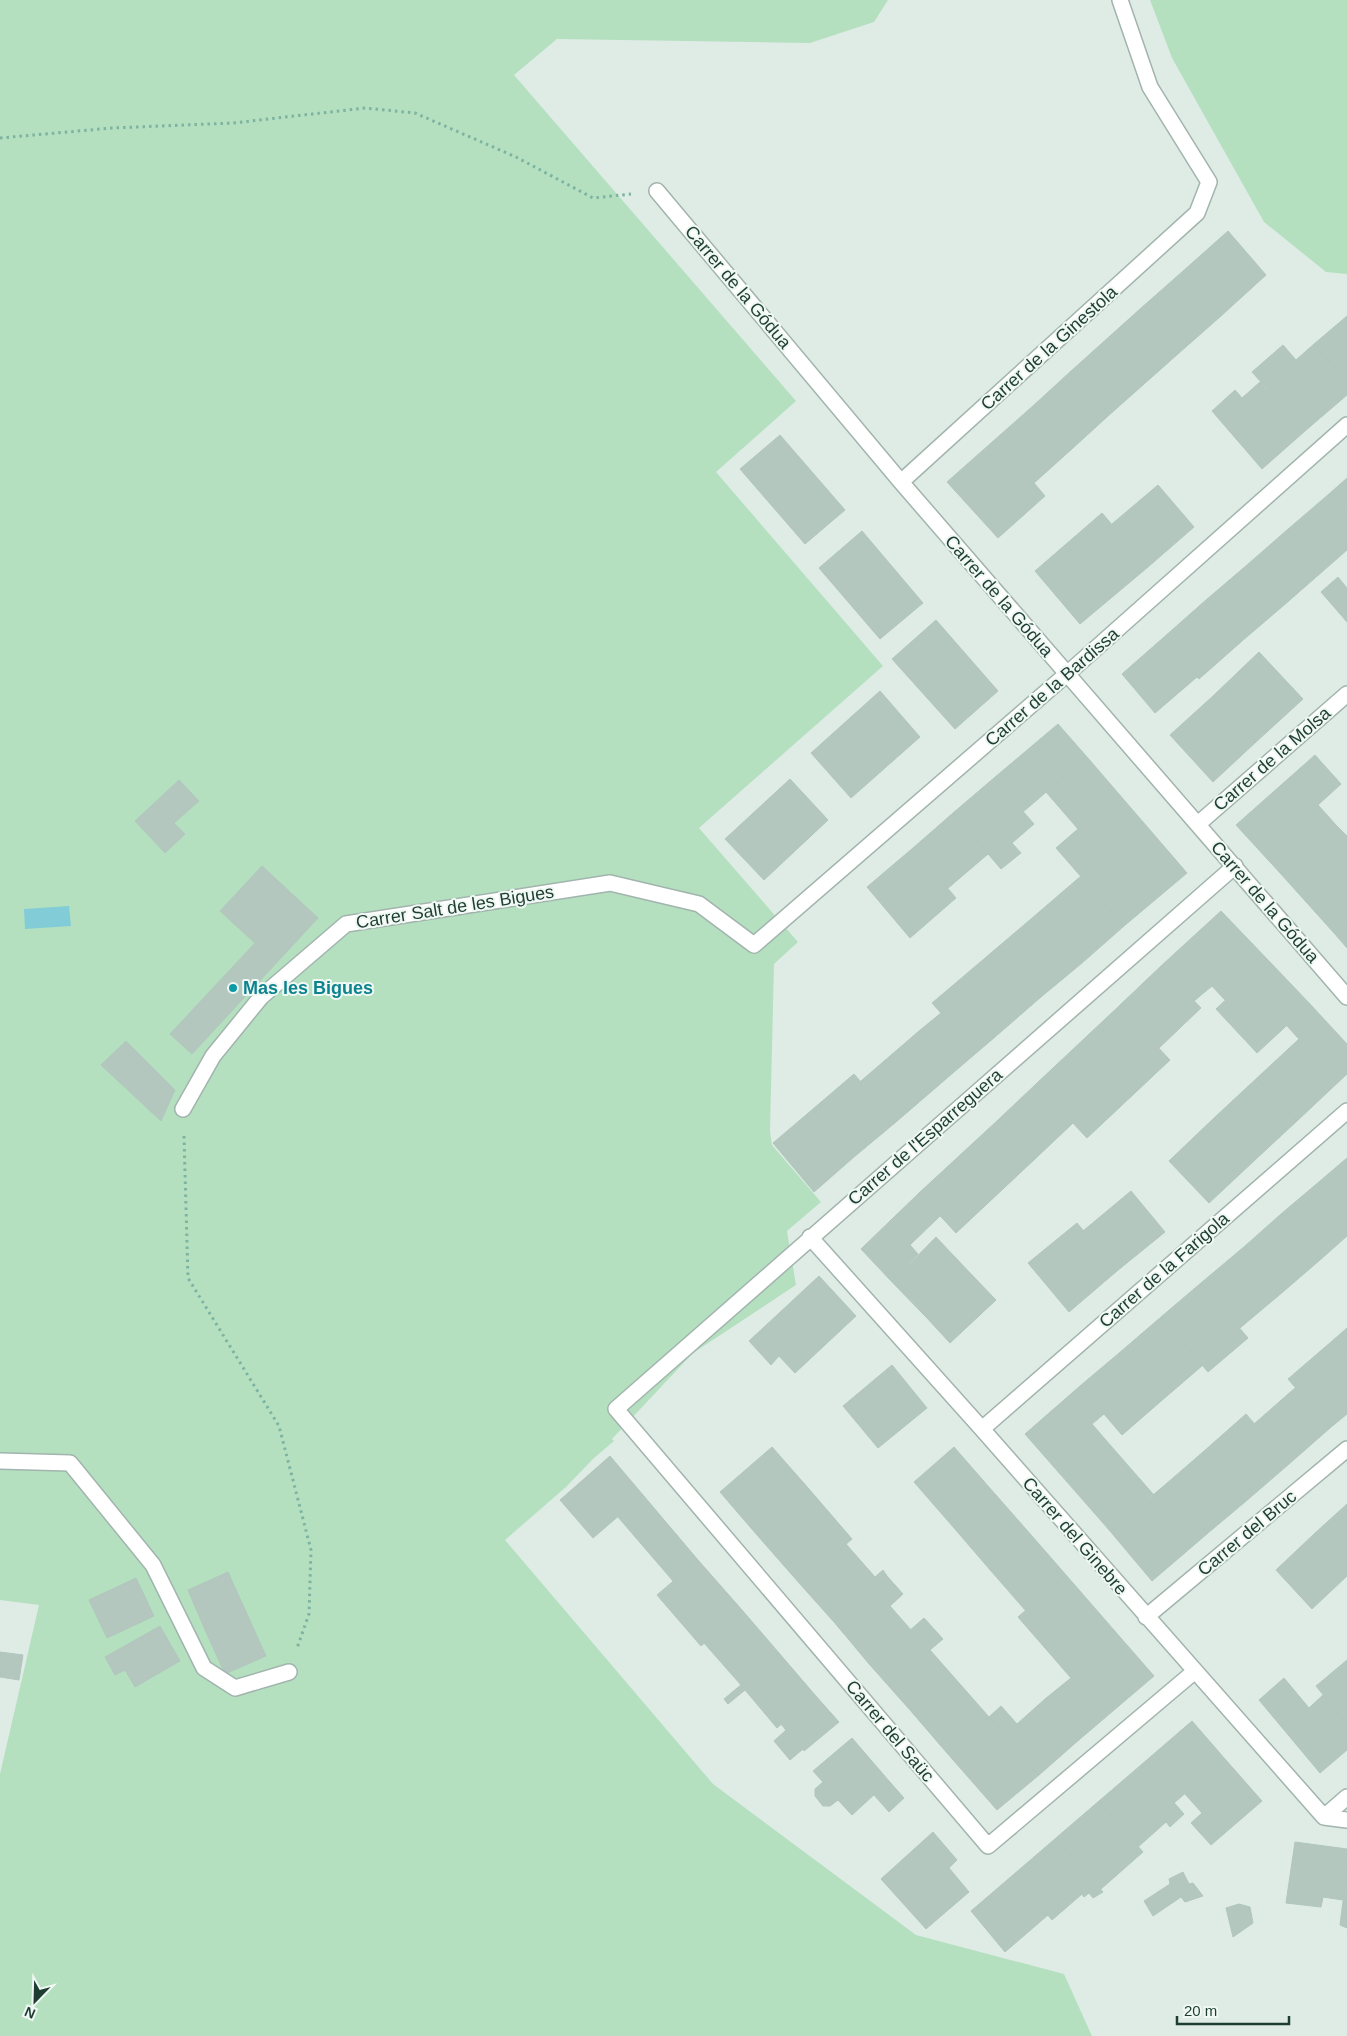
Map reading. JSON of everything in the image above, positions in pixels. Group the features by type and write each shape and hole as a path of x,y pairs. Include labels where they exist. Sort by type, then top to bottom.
{"street":[{"name":"Carrer de la Ginestola","path":"901,482 1196,213 1209,182 1150,87 1120,0"},
{"name":"Carrer de la Gódua","path":"657,191 901,482 1347,997"},
{"name":"Carrer de la Bardissa","path":"754,945 1067,674 1347,425"},
{"name":"Carrer de la Molsa","path":"1198,824 1347,694"},
{"name":"Carrer de l'Esparreguera","path":"616,1409 1235,866"},
{"name":"Carrer Salt de les Bigues","path":"184,1109 213,1056 260,997 346,924 610,883 698,904 754,945"},
{"name":"Carrer de la Farigola","path":"982,1428 1347,1112"},
{"name":"Carrer del Ginebre","path":"810,1237 982,1428 1146,1617 1324,1817"},
{"name":"Carrer del Saüc","path":"616,1409 988,1846 1195,1671"},
{"name":"Carrer del Bruc","path":"1146,1617 1347,1449"},
{"path":"0,1461 70,1464 153,1565 204,1668 235,1688 289,1672"},
{"path":"1324,1817 1347,1797"},
{"path":"1324,1817 1347,1820"}],"path":[{"path":"0,138 112,128 233,123 366,108 415,113 516,157 593,198 657,191"},
{"path":"184,1109 188,1278 279,1426 311,1550 309,1614 289,1672"}],"green space":[{"path":"0,0 888,0 874,22 810,43 557,39 514,75 796,401 716,472 883,666 699,828 798,942 774,964 770,1131 772,1145 821,1202 787,1231 796,1285 693,1353 612,1439 614,1441 594,1458 566,1487 505,1540 713,1784 916,1935 1064,1974 1092,2036 0,2036 0,1774 39,1605 0,1600"},
{"path":"1150,0 1347,0 1347,274 1326,272 1264,222 1172,58"}],"water":[{"path":"69,906 71,926 25,929 24,909"}],"building":[{"path":"1228,231 1266,275 1221,316 1182,272"},
{"path":"1182,272 1221,316 1179,353 1140,309"},
{"path":"1140,309 1179,353 1108,416 1070,372"},
{"path":"1347,316 1347,381 1314,344"},
{"path":"1314,344 1347,381 1347,395 1305,431 1252,372 1283,345 1296,360"},
{"path":"1070,372 1108,416 1073,448 1034,405"},
{"path":"1260,382 1305,431 1262,469 1212,411 1235,390 1242,398"},
{"path":"1034,405 1073,448 1034,483 1045,496 998,538 947,482"},
{"path":"780,435 845,510 805,544 740,469"},
{"path":"1347,478 1347,515 1329,494"},
{"path":"1158,485 1194,527 1148,567 1112,524"},
{"path":"1329,494 1347,515 1347,550 1323,571 1287,530"},
{"path":"1102,513 1148,567 1080,624 1035,571"},
{"path":"1287,530 1323,571 1283,606 1247,565"},
{"path":"862,531 923,603 880,639 819,568"},
{"path":"1247,565 1283,606 1242,641 1206,600"},
{"path":"1338,577 1347,588 1347,622 1321,592"},
{"path":"1206,600 1242,641 1199,679 1163,638"},
{"path":"936,620 998,691 955,729 892,659"},
{"path":"1163,638 1197,677 1155,713 1122,674"},
{"path":"1259,652 1303,699 1256,742 1213,696"},
{"path":"880,691 920,737 851,798 811,753"},
{"path":"1213,696 1256,742 1213,782 1170,735"},
{"path":"1058,724 1087,757 1023,812 994,778"},
{"path":"1315,755 1341,784 1318,805 1336,825 1281,874 1236,825"},
{"path":"1087,757 1187,873 1124,926 1056,848 1078,829 1046,792"},
{"path":"994,778 1034,824 1012,843 1021,853 1001,869 953,813"},
{"path":"790,779 828,820 764,880 725,839"},
{"path":"179,780 199,801 174,823 185,834 165,853 135,821"},
{"path":"953,813 988,854 947,889 913,848"},
{"path":"1336,825 1347,836 1347,922 1334,933 1281,874"},
{"path":"913,848 956,898 910,938 867,887"},
{"name":"Mas les Bigues","path":"262,866 318,918 192,1054 170,1034 255,943 220,911"},
{"path":"1081,876 1124,926 1082,963 1038,913"},
{"path":"1221,911 1268,960 1225,1000 1212,986 1194,1001 1161,966"},
{"path":"1038,913 1082,963 1041,997 998,947"},
{"path":"1347,922 1347,948 1334,933"},
{"path":"998,947 1041,997 995,1037 951,987"},
{"path":"1268,960 1310,1004 1257,1053 1216,1009"},
{"path":"1161,966 1201,1008 1159,1048 1119,1006"},
{"path":"951,987 995,1037 954,1072 919,1031 941,1013 932,1003"},
{"path":"1310,1004 1347,1044 1347,1074 1297,1121 1257,1078 1299,1039 1287,1026"},
{"path":"1119,1006 1170,1060 1087,1138 1036,1084"},
{"path":"919,1031 954,1072 896,1122 861,1081"},
{"path":"126,1041 175,1090 161,1121 101,1065"},
{"path":"854,1074 896,1122 854,1157 813,1109"},
{"path":"1257,1078 1297,1121 1255,1160 1214,1118"},
{"path":"1036,1084 1073,1123 1035,1159 998,1120"},
{"path":"813,1109 854,1157 814,1192 773,1143"},
{"path":"1214,1118 1255,1160 1209,1203 1169,1161"},
{"path":"998,1120 1035,1159 956,1233 919,1193"},
{"path":"1347,1158 1347,1213 1320,1181"},
{"path":"1320,1181 1347,1213 1347,1236 1320,1260 1281,1214"},
{"path":"1131,1191 1165,1232 1117,1271 1083,1231"},
{"path":"919,1193 940,1216 910,1245 918,1254 892,1282 861,1249"},
{"path":"1281,1214 1320,1260 1284,1291 1245,1246"},
{"path":"1077,1223 1117,1271 1069,1312 1028,1263"},
{"path":"936,1237 972,1275 926,1317 892,1282"},
{"path":"1245,1246 1284,1291 1240,1328 1201,1283"},
{"path":"972,1275 996,1300 950,1343 926,1317"},
{"path":"819,1276 856,1316 795,1373 779,1356 771,1365 749,1341"},
{"path":"1201,1283 1248,1338 1208,1372 1161,1317"},
{"path":"1161,1317 1203,1365 1160,1402 1118,1354"},
{"path":"1347,1328 1347,1361 1331,1342"},
{"path":"1331,1342 1347,1361 1347,1414 1330,1428 1288,1379"},
{"path":"1118,1354 1160,1402 1122,1435 1080,1386"},
{"path":"892,1365 927,1408 878,1448 843,1406"},
{"path":"1080,1386 1104,1414 1092,1424 1111,1446 1068,1483 1025,1434"},
{"path":"1295,1388 1330,1428 1289,1464 1254,1424"},
{"path":"1246,1414 1289,1464 1245,1502 1203,1452"},
{"path":"1111,1446 1153,1494 1110,1531 1068,1483"},
{"path":"772,1447 809,1489 757,1535 720,1492"},
{"path":"954,1447 988,1486 948,1521 914,1482"},
{"path":"1203,1452 1245,1502 1208,1533 1166,1484"},
{"path":"610,1456 643,1495 593,1538 560,1500"},
{"path":"1166,1484 1208,1533 1152,1581 1110,1531"},
{"path":"988,1486 1032,1536 991,1571 948,1521"},
{"path":"809,1489 852,1539 800,1584 757,1535"},
{"path":"643,1495 698,1560 673,1581 618,1517"},
{"path":"1347,1504 1347,1569 1314,1534"},
{"path":"1314,1534 1347,1569 1347,1576 1312,1609 1276,1570"},
{"path":"1032,1536 1066,1575 1026,1611 991,1571"},
{"path":"846,1544 875,1577 883,1570 887,1576 834,1622 800,1584"},
{"path":"698,1560 742,1610 701,1646 657,1595"},
{"path":"228,1572 247,1614 206,1632 188,1590"},
{"path":"1066,1575 1106,1621 1058,1663 1018,1617"},
{"path":"887,1576 903,1594 890,1606 911,1630 870,1665 834,1622"},
{"path":"136,1578 154,1616 107,1638 89,1600"},
{"path":"742,1610 779,1653 741,1685 704,1643"},
{"path":"247,1614 266,1656 225,1674 206,1632"},
{"path":"924,1618 943,1639 930,1650 952,1675 910,1710 870,1665"},
{"path":"1106,1621 1154,1676 1080,1739 1045,1699 1071,1678 1058,1663"},
{"path":"160,1626 180,1661 135,1687 125,1670 115,1675 105,1657"},
{"path":"0,1652 23,1655 19,1680 0,1677"},
{"path":"779,1653 815,1695 777,1728 745,1690 728,1704 724,1699"},
{"path":"1347,1660 1347,1724 1316,1686"},
{"path":"952,1675 989,1717 947,1753 910,1710"},
{"path":"1284,1678 1309,1708 1323,1695 1347,1724 1347,1750 1320,1773 1259,1700"},
{"path":"815,1695 839,1722 790,1760 774,1741 786,1730 781,1724"},
{"path":"1045,1699 1080,1739 1039,1775 989,1717 1001,1706 1017,1724"},
{"path":"989,1717 1039,1775 997,1810 947,1753"},
{"path":"1192,1721 1225,1759 1174,1803 1141,1765"},
{"path":"852,1738 889,1781 852,1815 838,1800 830,1806 823,1806 815,1796 815,1789 823,1782 813,1771"},
{"path":"1225,1759 1262,1801 1211,1845 1191,1823 1202,1813 1185,1794"},
{"path":"1141,1765 1184,1814 1170,1827 1166,1822 1138,1847 1099,1801"},
{"path":"889,1781 904,1798 889,1812 874,1795"},
{"path":"1099,1801 1143,1852 1101,1889 1056,1838"},
{"path":"933,1832 957,1860 949,1868 969,1892 926,1929 881,1879"},
{"path":"1056,1838 1103,1892 1093,1898 1089,1893 1084,1897 1082,1894 1052,1920 1013,1875"},
{"path":"1295,1842 1347,1849 1347,1870 1343,1900 1323,1897 1321,1907 1286,1903"},
{"path":"1347,1870 1347,1928 1340,1925"},
{"path":"1183,1872 1189,1884 1193,1883 1203,1896 1185,1902 1170,1884 1169,1879"},
{"path":"1013,1875 1048,1915 1005,1952 971,1911"},
{"path":"1170,1884 1181,1897 1153,1916 1144,1901"},
{"path":"1239,1904 1250,1907 1253,1923 1233,1937 1226,1908"}],"place":[{"name":"Mas les Bigues","path":"233,988"}]}
